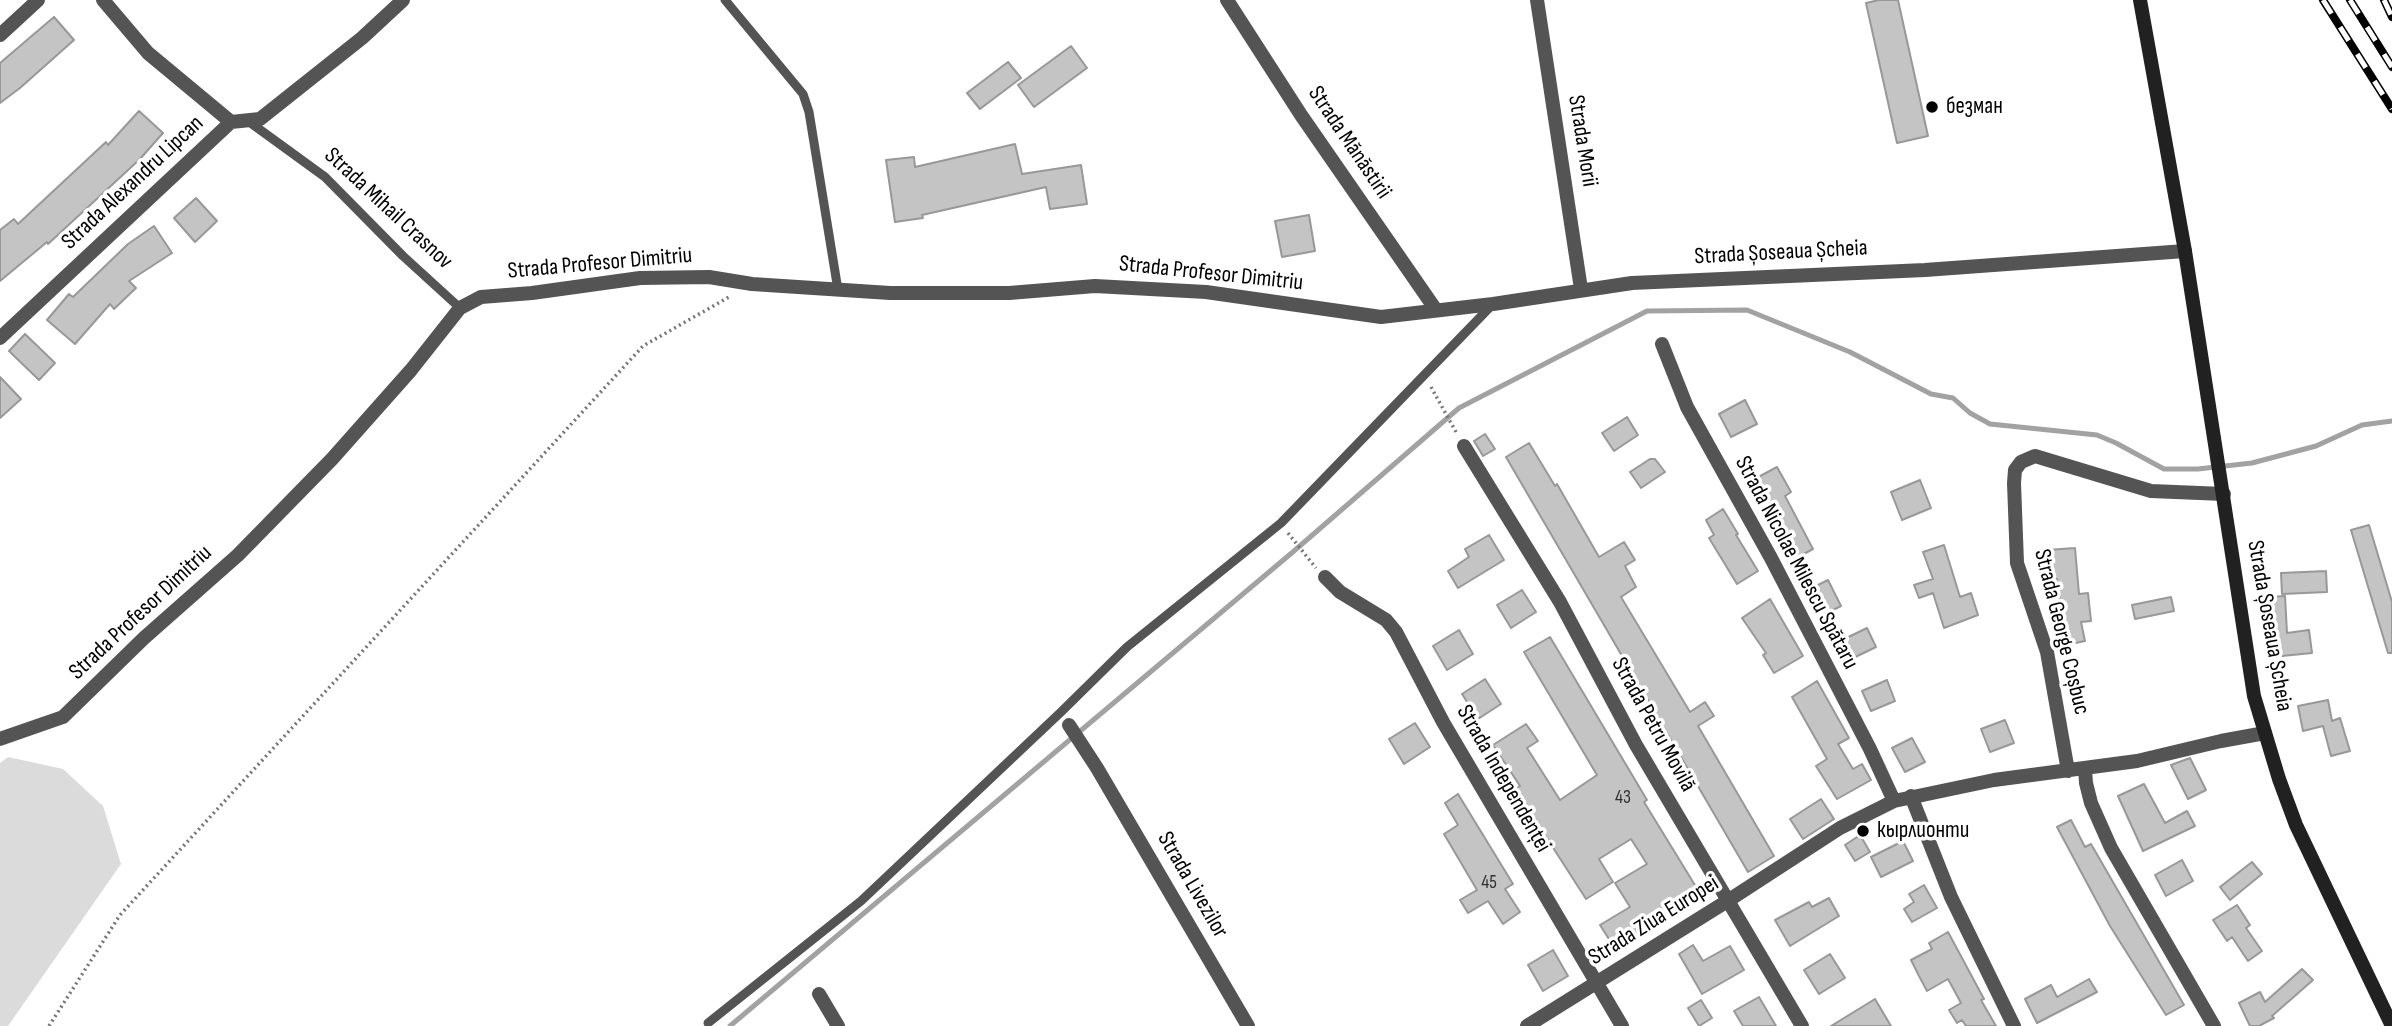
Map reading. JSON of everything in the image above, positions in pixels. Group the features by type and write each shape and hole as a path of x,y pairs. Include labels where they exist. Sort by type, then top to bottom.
{"main road":[{"name":"Strada Șoseaua Șcheia","path":"2140,0 2185,251 2254,696 2296,825 2392,1026"}],"street":[{"path":"0,35 38,0"},
{"path":"103,0 148,53 231,122"},
{"name":"Strada Alexandru Lipcan","path":"0,338 231,122 260,119 362,38 403,0"},
{"name":"Strada Mănăstirii","path":"1227,0 1301,115 1436,310"},
{"name":"Strada Morii","path":"1537,0 1581,289"},
{"name":"Strada Șoseaua Șcheia","path":"1381,317 1493,304 1632,283 1925,270 2185,251"},
{"name":"Strada Profesor Dimitriu","path":"0,738 62,717 144,638 238,555 332,459 411,370 460,308 481,297 640,278 709,277 752,284 890,293 995,293 1095,286 1192,291 1381,317"},
{"name":"Strada Nicolae Milescu Spătaru","path":"1662,344 1693,419 1771,558 1894,801"},
{"name":"Strada Petru Movilă","path":"1464,446 1560,602 1636,745 1802,1026"},
{"name":"Strada George Coșbuc","path":"2068,771 2047,652 2017,563 2015,470 2021,462 2035,456 2151,491 2223,487"},
{"name":"Strada Independenței","path":"1325,577 1339,592 1386,620 1396,632 1443,722 1622,1026"},
{"name":"Strada Livezilor","path":"1069,725 1248,1026"},
{"name":"Strada Ziua Europei","path":"1527,1026 1840,828 1894,801 1994,780 2137,761 2265,733"},
{"path":"2085,769 2091,803 2111,848 2214,1026"},
{"path":"1912,796 1951,897 2014,1026"},
{"path":"819,994 838,1026"}],"lane":[{"path":"725,0 803,94 809,111 838,290"},
{"name":"Strada Mihail Crasnov","path":"248,121 325,177 403,256 460,308"},
{"path":"708,1023 861,901 1127,647 1281,523 1493,304"},
{"path":"1061,712 1069,725"}],"path":[{"path":"49,1026 120,915 643,346 752,284"},
{"path":"1424,375 1454,428"},
{"path":"1291,537 1306,556"}],"shaded area":[{"path":"8,757 63,769 103,806 121,864 8,1026 0,1026 0,763"}],"building":[{"path":"1898,0 1928,136 1897,143 1866,3"},
{"path":"54,17 74,40 0,103 0,63"},
{"path":"1071,46 1087,68 1034,107 1018,85"},
{"path":"1008,62 1021,78 980,109 967,93"},
{"path":"139,111 163,133 140,159 48,244 47,242 0,281 0,230 14,219 18,224 106,142 108,145"},
{"path":"1015,144 1022,174 1081,165 1087,204 1050,209 1046,187 922,215 923,218 895,222 886,160 914,157 915,167"},
{"path":"196,198 217,221 195,242 174,218"},
{"path":"1309,215 1315,251 1282,257 1275,221"},
{"path":"154,226 172,253 129,281 136,288 114,309 110,304 75,344 47,320 69,294 73,297 128,244"},
{"path":"25,334 55,363 39,380 9,351"},
{"path":"0,377 21,399 0,418"},
{"path":"1745,400 1757,424 1731,437 1719,414"},
{"path":"1627,417 1638,435 1614,451 1602,433"},
{"path":"1485,434 1495,449 1483,456 1474,441"},
{"path":"1529,443 1555,486 1557,484 1599,557 1624,542 1635,560 1625,566 1636,587 1621,597 1690,712 1705,702 1714,716 1698,726 1774,856 1748,872 1506,457"},
{"path":"1650,459 1655,459 1665,472 1641,488 1630,472"},
{"path":"1777,467 1791,492 1785,496 1813,549 1793,560 1751,481"},
{"path":"1920,480 1931,508 1902,520 1891,492"},
{"path":"1723,509 1758,571 1737,584 1709,538 1714,535 1706,520"},
{"path":"2369,525 2392,602 2392,653 2388,653 2351,530"},
{"path":"1489,535 1504,560 1458,588 1448,571 1469,557 1465,549"},
{"path":"1944,545 1960,597 1971,593 1978,615 1944,628 1933,593 1919,598 1914,585 1933,579 1923,552"},
{"path":"2075,548 2079,594 2088,593 2091,621 2081,622 2085,641 2066,645 2057,579 2049,580 2047,550"},
{"path":"2326,571 2327,592 2282,594 2281,573"},
{"path":"1828,580 1841,606 1819,617 1806,591"},
{"path":"1522,590 1536,612 1511,628 1497,605"},
{"path":"2285,596 2287,633 2309,630 2312,653 2272,657 2269,597"},
{"path":"2171,597 2174,611 2135,619 2132,605"},
{"path":"1770,599 1803,656 1774,673 1763,655 1766,653 1742,618"},
{"path":"1867,628 1876,647 1845,662 1836,643"},
{"path":"1459,630 1473,654 1447,670 1433,646"},
{"path":"1550,637 1647,800 1644,802 1701,895 1659,923 1658,920 1614,947 1600,925 1630,907 1615,883 1647,864 1631,839 1599,859 1613,882 1586,899 1543,832 1517,788 1520,786 1493,745 1526,724 1538,741 1527,748 1560,800 1597,775 1524,652"},
{"path":"1485,679 1501,704 1478,719 1462,694"},
{"path":"1887,680 1895,701 1871,711 1862,691"},
{"path":"1817,681 1849,738 1838,744 1853,769 1862,764 1871,780 1837,799 1816,766 1827,759 1792,697"},
{"path":"2328,700 2332,721 2340,718 2350,751 2331,756 2323,726 2303,731 2298,706"},
{"path":"2005,720 2014,743 1990,752 1981,729"},
{"path":"1415,723 1430,747 1404,764 1389,739"},
{"path":"1912,738 1925,762 1905,772 1892,748"},
{"path":"2190,758 2206,790 2188,799 2171,765"},
{"path":"2144,784 2165,823 2187,811 2195,826 2143,851 2118,796"},
{"path":"1458,794 1513,884 1505,889 1520,912 1503,924 1488,901 1468,913 1460,900 1477,890 1444,834 1458,825 1445,803"},
{"path":"1821,799 1834,819 1803,839 1790,819"},
{"path":"2071,820 2085,847 2091,844 2184,1005 2166,1015 2110,926 2057,827"},
{"path":"1860,835 1870,852 1855,861 1845,845"},
{"path":"1903,841 1913,861 1881,877 1871,857"},
{"path":"2182,860 2193,881 2166,896 2155,875"},
{"path":"2252,862 2262,874 2230,900 2220,887"},
{"path":"1924,885 1937,908 1912,922 1904,909 1914,902 1909,894"},
{"path":"1829,898 1839,916 1790,946 1775,920 1809,902 1812,907"},
{"path":"2237,905 2250,925 2246,928 2262,951 2248,961 2232,937 2227,941 2213,920"},
{"path":"1948,932 1996,1026 1966,1026 1962,1020 1957,1023 1949,1010 1961,1003 1948,979 1927,991 1919,976 1911,960 1932,949 1929,943"},
{"path":"1693,945 1703,961 1730,946 1744,970 1702,994 1679,954"},
{"path":"1553,950 1568,976 1543,991 1528,965"},
{"path":"1830,954 1845,978 1819,994 1804,970"},
{"path":"2302,969 2313,980 2272,1016 2274,1018 2259,1026 2250,1026 2239,1003 2260,992 2265,1002"},
{"path":"2089,979 2097,992 2037,1023 2025,999 2051,985 2057,997"},
{"path":"1759,997 1776,1026 1743,1026 1734,1011"},
{"path":"1875,999 1891,1026 1831,1026"},
{"path":"1701,1000 1712,1018 1699,1026 1688,1008"}],"waterway":[{"path":"730,1026 1294,551 1459,408 1647,311 1747,310 1850,352 1931,394 1953,398 1970,413 1990,424 2097,435 2164,469 2198,469 2252,463 2316,446 2362,425 2392,421"}],"railway":[{"path":"2323,0 2392,109"},
{"path":"2350,0 2392,67"},
{"path":"2384,0 2392,17"}],"place":[{"name":"безман","path":"1932,107"},
{"name":"кырлионти","path":"1863,831"}]}
